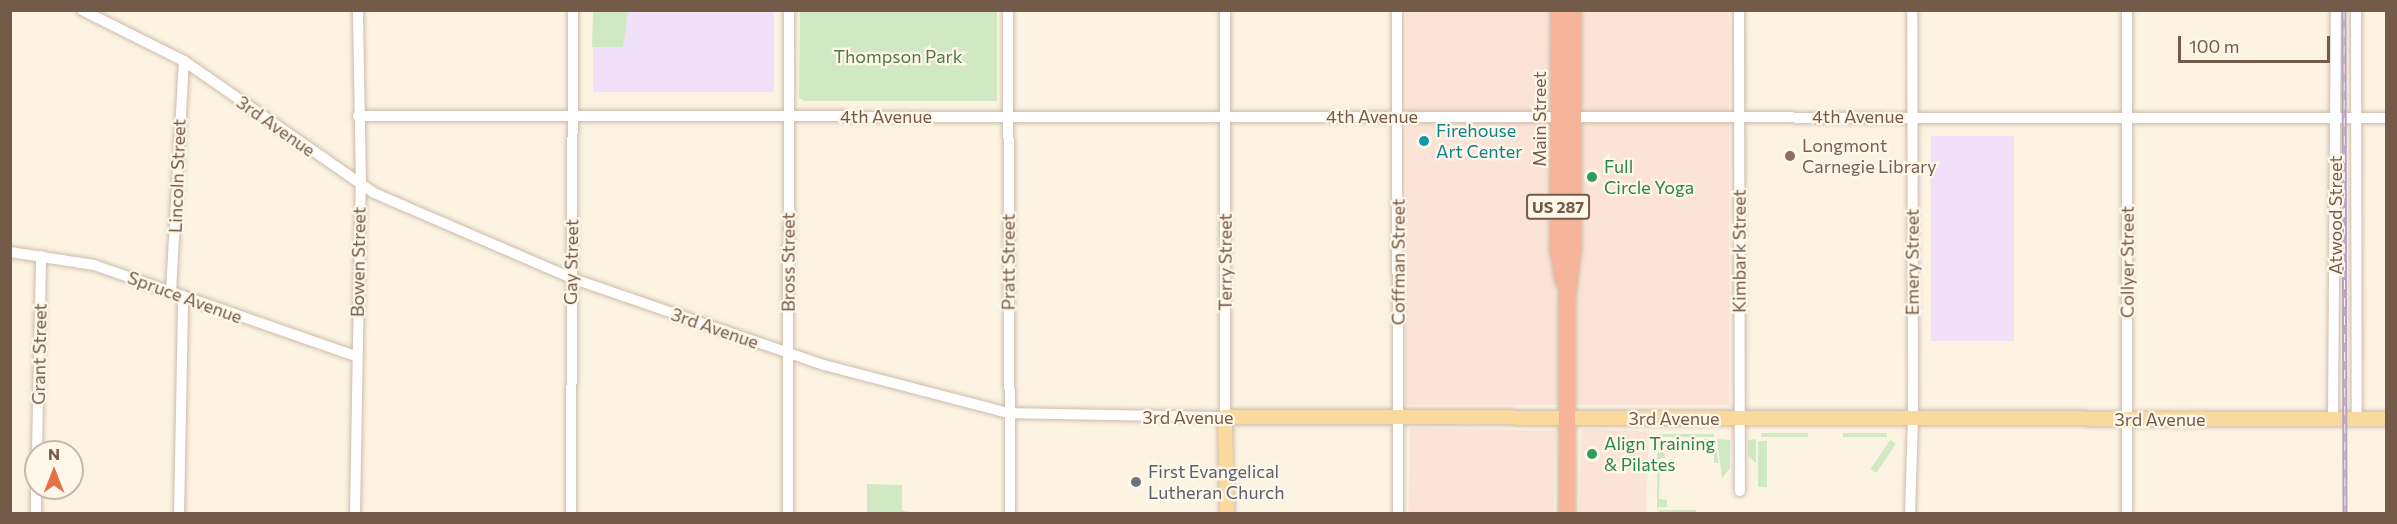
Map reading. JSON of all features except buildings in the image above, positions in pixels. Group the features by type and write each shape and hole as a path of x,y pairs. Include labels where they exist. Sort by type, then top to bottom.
{"highway":[{"name":"Main Street","path":"1559,10 1566,116"},
{"name":"Main Street","path":"1567,513 1567,298 1558,249 1573,10"}],"main road":[{"name":"3rd Avenue","path":"1225,417 2386,419"},
{"name":"Terry Street","path":"1225,417 1227,513"}],"street":[{"name":"3rd Avenue","path":"82,10 184,61 361,186 571,278 788,353 1008,413 1225,417"},
{"name":"Bowen Street","path":"356,513 356,356 361,186 358,116 358,10"},
{"name":"Gay Street","path":"571,513 573,10"},
{"name":"Bross Street","path":"788,513 789,10"},
{"name":"Pratt Street","path":"1008,10 1010,513"},
{"name":"Terry Street","path":"1225,10 1225,417"},
{"name":"Coffman Street","path":"1397,10 1398,513"},
{"name":"Kimbark Street","path":"1739,10 1740,491"},
{"name":"Emery Street","path":"1910,513 1913,419 1912,10"},
{"name":"Collyer Street","path":"2127,10 2127,513"},
{"name":"Atwood Street","path":"2333,419 2336,10"},
{"name":"Atwood Street","path":"2356,10 2357,419"},
{"name":"Lincoln Street","path":"171,292 184,61"},
{"name":"4th Avenue","path":"358,116 2386,118"},
{"name":"Spruce Avenue","path":"10,252 94,265 356,356"},
{"name":"Grant Street","path":"37,440 41,256"},
{"path":"179,513 183,296"}],"shaded area":[{"path":"593,11 774,11 774,92 593,92"},
{"path":"1406,11 1729,11 1729,405 1406,405"},
{"path":"1931,136 2014,136 2014,341 1931,341"},
{"path":"1410,428 1555,431 1554,514 1409,513"},
{"path":"1582,429 1649,431 1646,514 1579,513"}],"green space":[{"path":"593,11 628,11 623,47 592,47"},
{"name":"Thompson Park","path":"800,11 997,11 997,101 805,101 799,98"},
{"path":"1761,433 1808,433 1808,437 1761,437"},
{"path":"1843,433 1887,433 1887,437 1843,437"},
{"path":"1659,434 1714,434 1714,437 1659,437"},
{"path":"1657,439 1666,458 1661,458 1660,463 1659,499 1667,500 1667,507 1658,507 1657,514"},
{"path":"1663,439 1714,439 1719,463 1714,463 1714,455 1705,454 1705,448 1668,448 1668,454"},
{"path":"1717,439 1730,440 1730,468 1722,478"},
{"path":"1756,439 1756,463 1748,456 1748,440"},
{"path":"1890,440 1896,444 1876,473 1870,469"},
{"path":"1758,441 1767,441 1767,487 1758,487"},
{"path":"867,484 902,485 902,510 912,513 867,513"},
{"path":"1659,510 1696,510 1696,513 1659,513"}],"railway":[{"path":"2344,10 2345,514"}],"place":[{"name":"Firehouse Art Center","path":"1424,141"},
{"name":"Longmont Carnegie Library","path":"1790,156"},
{"name":"Full Circle Yoga","path":"1592,177"},
{"name":"Align Training & Pilates","path":"1592,454"},
{"name":"First Evangelical Lutheran Church","path":"1136,482"}]}
